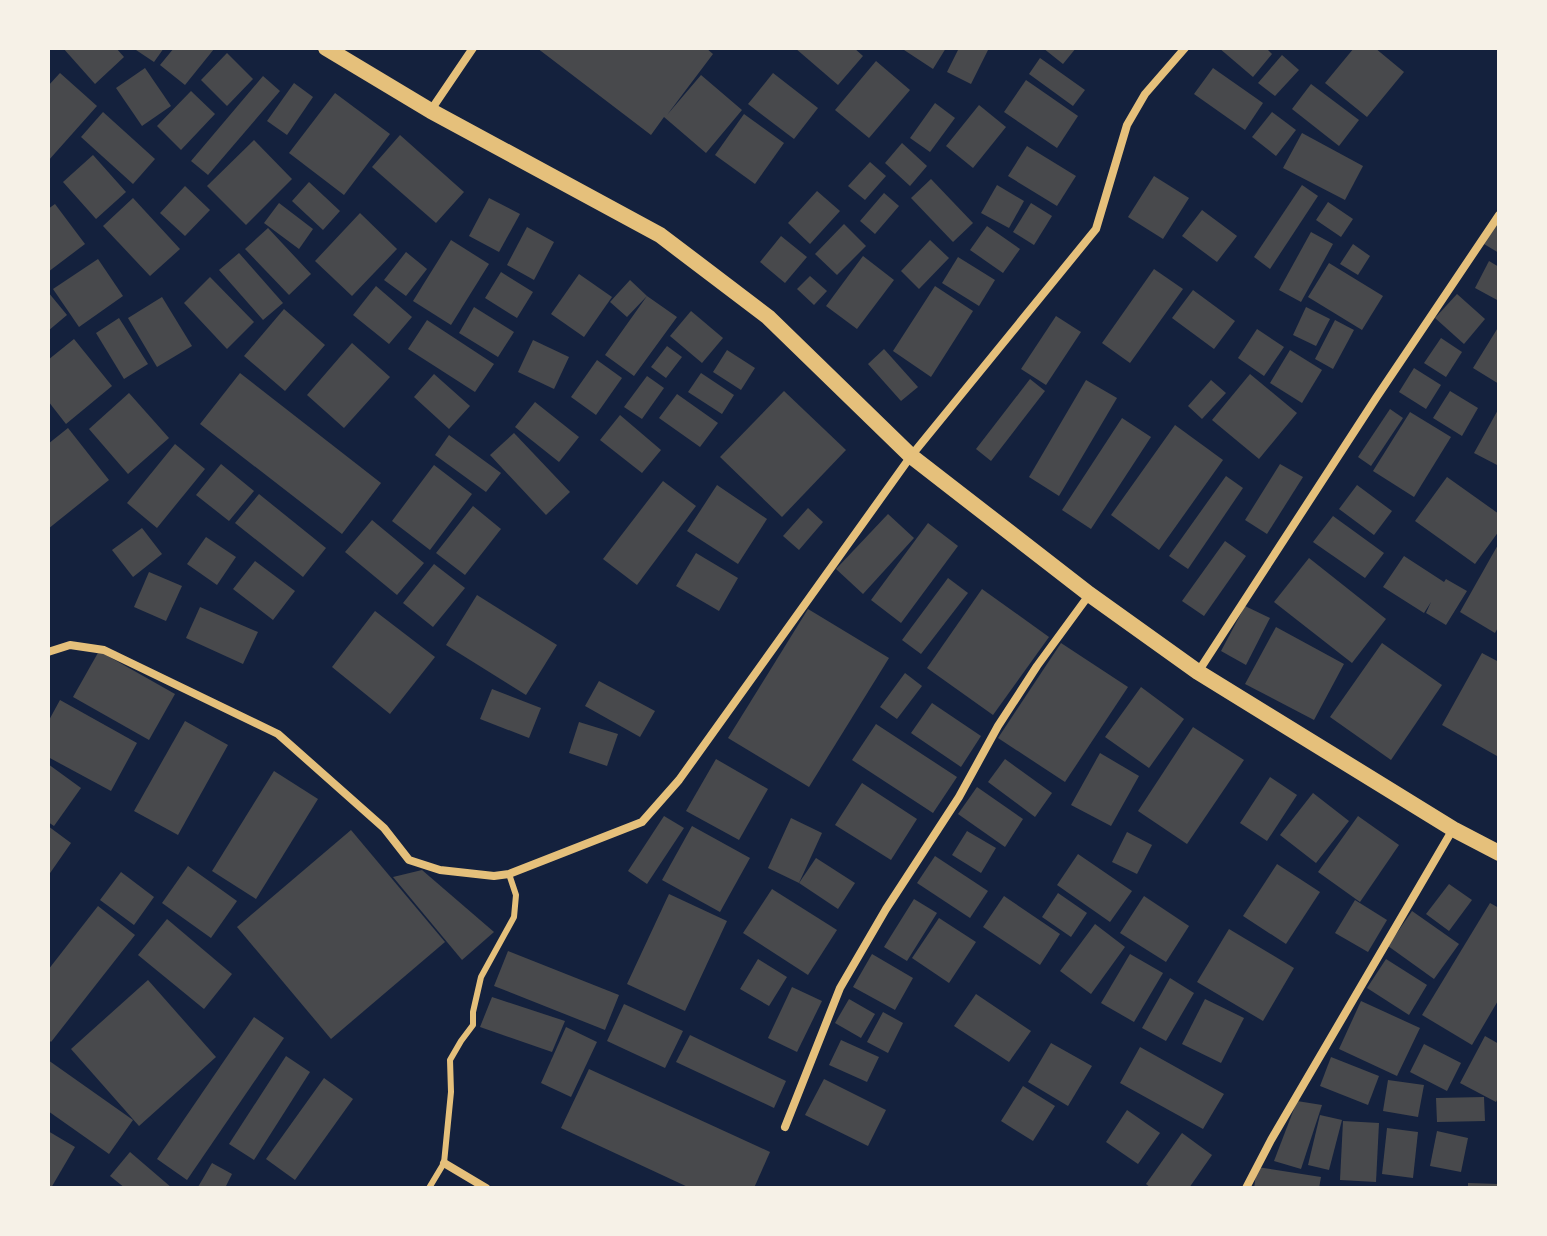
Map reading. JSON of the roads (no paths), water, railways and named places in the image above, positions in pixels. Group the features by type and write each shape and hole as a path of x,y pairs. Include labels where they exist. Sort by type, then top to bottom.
{"main road":[{"path":"326,48 431,111 660,235 768,317 911,456 1089,594 1198,672 1453,829 1499,853"}],"street":[{"path":"431,111 473,48"},
{"path":"48,652 70,645 104,650 278,734 384,828 409,860 440,870 483,875 509,874 642,822 679,780 911,456 1096,229 1127,125 1145,94 1185,48"},
{"path":"1198,672 1367,411 1499,215"},
{"path":"785,1127 840,988 886,909 959,797 998,726 1089,594"},
{"path":"1246,1188 1453,829"},
{"path":"444,1163 486,1188"}],"lane":[{"path":"429,1188 444,1163 451,1092 450,1060 473,1025 481,977 514,917 516,895 509,874"}]}
